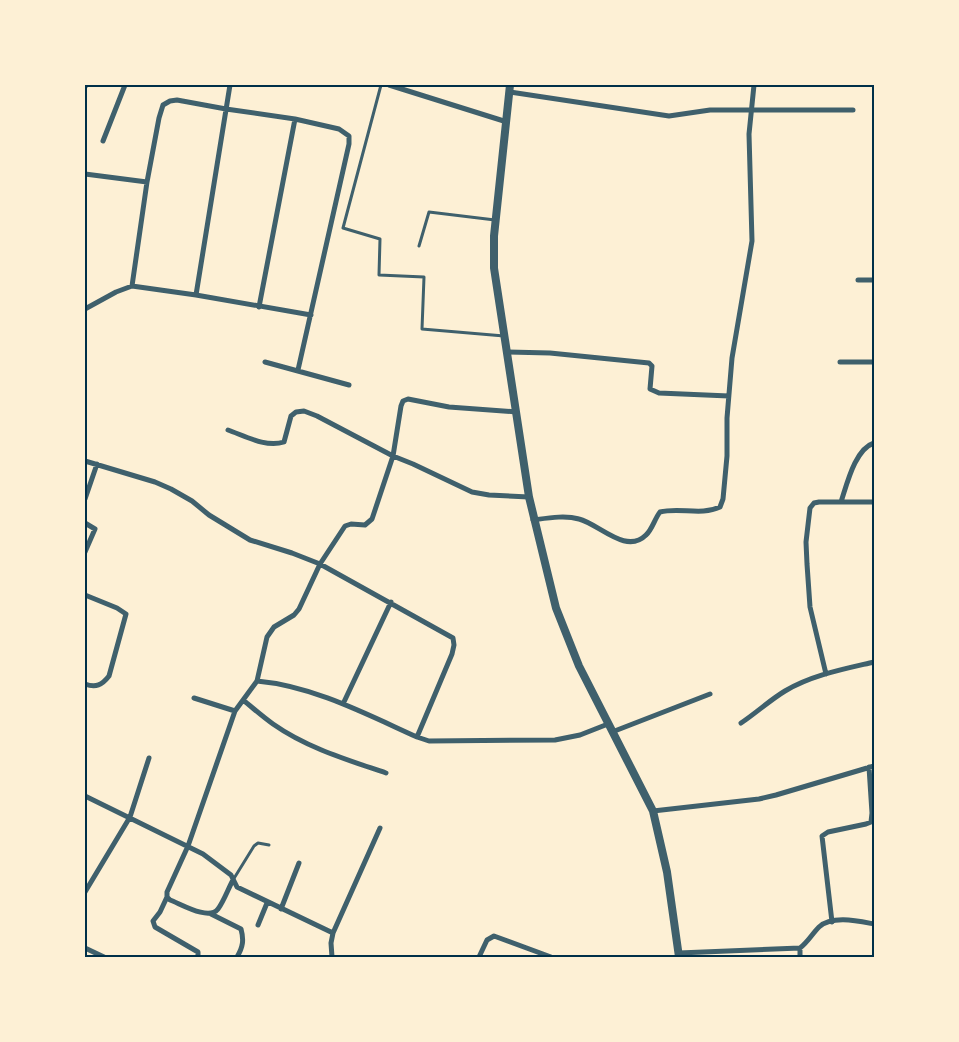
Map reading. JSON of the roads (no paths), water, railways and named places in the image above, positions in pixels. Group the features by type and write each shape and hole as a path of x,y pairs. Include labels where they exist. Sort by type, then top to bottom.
{"street":[{"path":"103,141 125,85"},
{"path":"196,295 230,85"},
{"path":"390,85 508,122"},
{"path":"533,520 561,517 579,518 593,524 615,538 633,542 647,535 660,512 668,510 702,511 720,507 723,499 727,456 732,358 752,241 749,134 754,85"},
{"path":"853,110 710,110 669,116 510,89 496,221 494,268 533,520 556,608 579,666 653,811 667,872 679,955 800,948 820,926 832,922 843,920 874,924"},
{"path":"132,286 147,182 163,105 170,101 178,100 296,119 339,129 349,136 350,144 298,370"},
{"path":"259,306 296,119"},
{"path":"85,174 147,182"},
{"path":"858,280 874,280"},
{"path":"85,310 116,292 132,286 311,315"},
{"path":"507,352 550,353 649,364 652,366 650,389 659,393 729,396"},
{"path":"265,362 349,384"},
{"path":"840,362 874,362"},
{"path":"198,957 198,952 155,927 153,920 160,912 188,846 235,711 257,681 267,637 274,627 294,615 299,608 320,564 345,526 351,524 365,525 372,519 393,456 401,406 408,399 449,407 517,412"},
{"path":"228,430 260,441 277,444 284,442 291,416 296,412 304,411 318,416 393,456 472,492 489,495 529,496"},
{"path":"841,502 860,453 865,446 874,443"},
{"path":"85,461 171,489 250,540 320,564 453,638 452,654 417,737"},
{"path":"85,499 97,464"},
{"path":"826,674 810,607 807,564 810,508 814,503 874,502"},
{"path":"85,522 95,529 85,552"},
{"path":"85,595 117,608 126,614 108,676 103,683 97,686 85,684"},
{"path":"343,704 391,602"},
{"path":"741,723 784,692 826,674 874,662"},
{"path":"257,681 291,687 343,704 429,741 555,740 574,736 608,724"},
{"path":"612,732 710,694"},
{"path":"194,698 235,711"},
{"path":"243,700 274,725 288,733 322,750 386,773"},
{"path":"85,892 130,817 149,758"},
{"path":"653,811 759,799 871,766 873,813 871,822 823,833 822,836 832,922"},
{"path":"85,796 188,846 224,868 231,875 237,887 333,933"},
{"path":"332,957 331,944 333,933 380,828"},
{"path":"281,909 299,863"},
{"path":"211,914 217,911 233,880"},
{"path":"167,897 170,900 211,914 241,929 243,938 242,948 237,957"},
{"path":"258,925 267,903"},
{"path":"479,957 487,940 494,936 552,957"},
{"path":"85,948 104,957"},
{"path":"800,948 800,957"}],"lane":[{"path":"381,85 343,228 380,239 379,275 424,277 422,329 504,336"},
{"path":"419,246 429,212 496,221"},
{"path":"233,880 258,842 269,845"}]}
